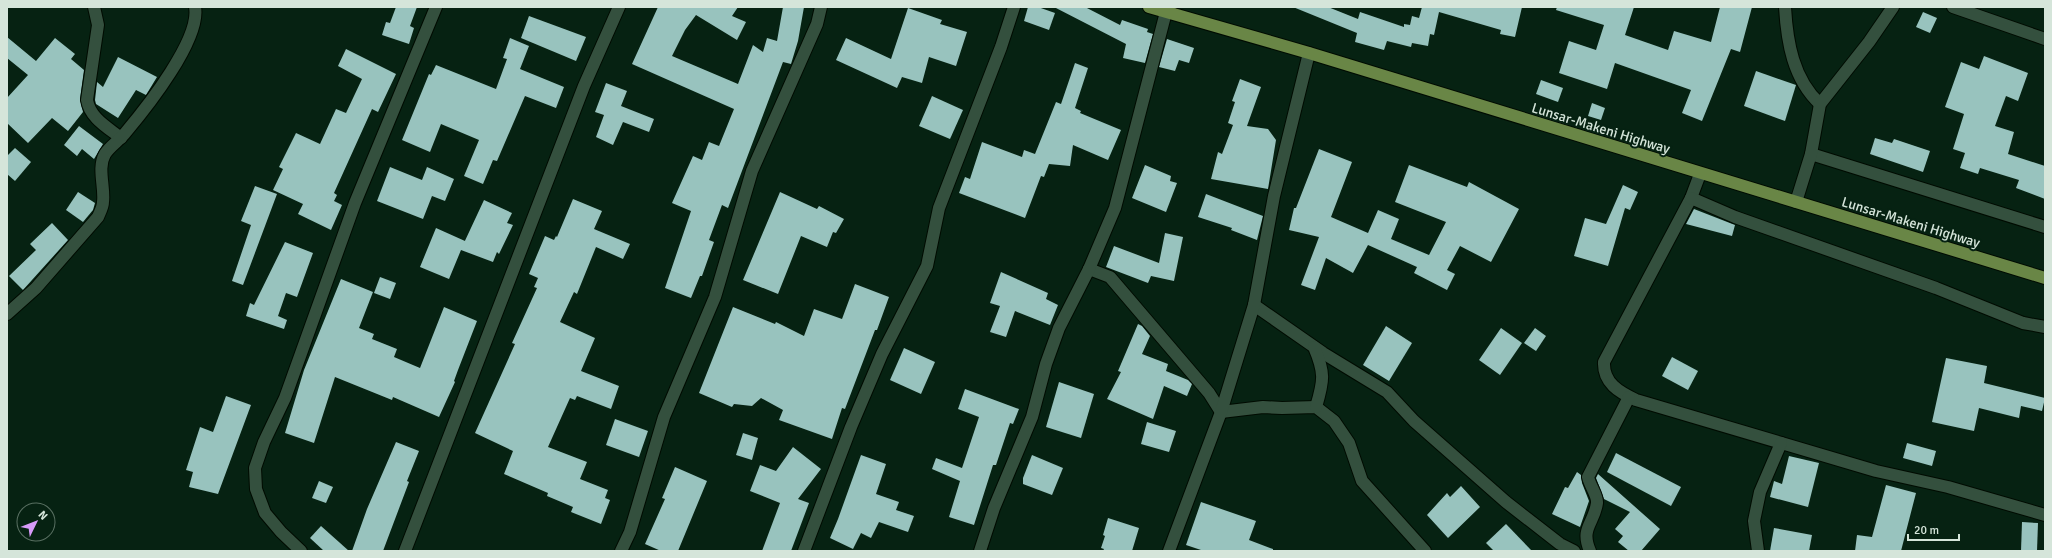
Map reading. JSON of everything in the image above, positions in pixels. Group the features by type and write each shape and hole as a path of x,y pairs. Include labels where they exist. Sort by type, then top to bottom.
{"main road":[{"name":"Lunsar-Makeni Highway","path":"1149,7 1168,10 1700,174 2045,278"}],"street":[{"path":"94,7 98,25 87,100 88,107 92,115 121,138"},
{"path":"7,314 36,288 98,217 103,202 102,166 105,154 121,138 151,102 195,27 195,7"},
{"path":"301,551 281,532 265,513 256,489 256,468 264,442 285,398 355,203 436,7"},
{"path":"405,551 584,86 619,7"},
{"path":"621,551 630,532 664,417 716,297 752,171 817,24 821,7"},
{"path":"804,551 851,427 882,354 927,266 940,208 1001,48 1014,7"},
{"path":"1785,7 1787,37 1797,71 1808,93 1820,104"},
{"path":"1796,202 1812,154 1820,104 1869,42 1893,7"},
{"path":"1953,7 2045,39"},
{"path":"980,551 994,508 1032,417 1046,364 1059,328 1088,269 1115,208 1168,10"},
{"path":"1169,551 1221,412 1254,305 1274,196 1308,53"},
{"path":"1812,154 2045,227"},
{"path":"1700,174 1691,198 1604,362 1604,372 1608,380 1624,395 1629,397 1876,471 1948,488 2045,515"},
{"path":"1691,198 1735,217 1936,288 2023,324 2045,327"},
{"path":"1088,269 1110,277 1209,393 1221,412"},
{"path":"1254,305 1314,346 1387,392 1414,420 1506,502 1560,544 1574,551"},
{"path":"1314,346 1322,366 1323,385 1316,407"},
{"path":"1590,551 1585,539 1586,530 1597,504 1597,496 1590,486 1588,477 1629,397"},
{"path":"1221,412 1263,407 1316,407 1334,421 1349,443 1362,481 1425,551"},
{"path":"1758,551 1754,521 1757,506 1760,492 1781,442"}],"building":[{"path":"396,7 417,7 410,26 414,28 409,44 382,35 386,22 390,23"},
{"path":"658,7 738,7 732,16 746,22 737,40 696,15 685,30 672,56 738,84 753,45 763,52 767,38 777,41 783,7 804,7 798,41 791,64 783,62 728,208 722,205 709,240 714,242 702,276 700,276 691,298 665,288 691,211 672,203 693,156 702,160 709,142 719,146 734,109 632,64"},
{"path":"1028,7 1038,7 1055,13 1049,30 1024,21"},
{"path":"1054,7 1085,7 1120,25 1122,20 1148,29 1147,32 1153,34 1145,63 1123,58 1126,44"},
{"path":"1293,7 1328,7 1358,19 1360,12 1404,27 1404,24 1410,25 1412,16 1419,18 1422,7 1522,7 1515,37 1500,34 1501,30 1439,12 1434,35 1430,34 1428,46 1412,43 1411,47 1387,41 1384,50 1355,42 1357,33"},
{"path":"1557,7 1634,7 1625,35 1668,50 1674,31 1711,42 1720,7 1752,7 1740,52 1731,49 1702,121 1682,113 1691,90 1615,63 1607,89 1559,73 1569,41 1596,50 1604,25 1556,10"},
{"path":"908,8 942,20 940,24 967,32 956,66 929,57 922,83 902,77 897,88 836,60 846,38 891,59"},
{"path":"1923,12 1937,18 1930,33 1916,27"},
{"path":"529,16 586,37 576,61 521,38"},
{"path":"7,37 36,61 55,38 75,54 71,59 84,70 80,99 83,112 68,131 52,118 28,143 7,123 7,98 28,75 7,58"},
{"path":"510,38 529,46 520,69 564,87 556,108 525,96 497,161 493,160 483,184 464,176 479,140 441,124 430,152 402,140 429,74 431,75 436,65 496,89 507,59 503,58"},
{"path":"1167,39 1194,48 1189,63 1179,60 1175,71 1159,67"},
{"path":"346,49 396,74 378,112 372,109 334,193 337,195 334,201 342,205 331,230 298,214 303,204 273,190 283,169 279,167 296,133 320,144 336,109 346,113 362,79 338,66"},
{"path":"1984,56 2028,73 2018,101 2006,96 1995,126 2014,132 2008,154 2045,166 2045,199 2016,188 2019,180 1980,168 1978,174 1960,168 1965,153 1953,149 1964,114 1945,107 1961,62 1979,69"},
{"path":"118,57 157,77 146,95 136,90 118,118 96,104 95,100 97,82 103,87"},
{"path":"1075,63 1088,68 1075,108 1081,111 1080,113 1121,130 1108,160 1073,145 1070,166 1049,164 1044,177 1041,176 1025,218 959,193 965,177 970,179 982,142 1022,157 1024,150 1035,154 1056,102 1061,104"},
{"path":"1756,71 1796,85 1785,121 1744,106"},
{"path":"1240,79 1261,87 1247,126 1268,129 1276,140 1268,189 1211,179 1218,152 1222,154 1233,125 1228,123 1235,102 1232,101"},
{"path":"1541,80 1563,88 1558,102 1536,94"},
{"path":"606,83 627,91 621,106 654,119 649,132 623,122 613,145 596,137 604,115 595,112"},
{"path":"932,96 963,110 950,139 919,126"},
{"path":"1592,103 1605,108 1601,120 1588,116"},
{"path":"79,126 103,144 94,159 82,149 77,156 64,145"},
{"path":"1875,138 1892,143 1894,139 1930,151 1923,172 1870,154"},
{"path":"15,148 31,162 15,181 7,174 7,156"},
{"path":"1319,149 1352,162 1331,217 1368,233 1378,210 1399,219 1391,239 1429,255 1446,222 1395,202 1409,165 1467,187 1469,182 1519,209 1491,262 1460,246 1447,270 1455,274 1447,290 1414,273 1417,267 1368,245 1353,273 1326,258 1315,290 1301,285 1319,237 1289,230 1294,208 1296,208"},
{"path":"1145,165 1171,176 1170,181 1177,183 1166,212 1132,198"},
{"path":"390,167 422,180 427,167 454,179 445,201 432,196 423,219 377,201"},
{"path":"1623,185 1638,192 1630,210 1625,208 1608,266 1574,256 1585,218 1606,224"},
{"path":"255,186 277,194 243,285 232,281 251,225 241,221"},
{"path":"78,192 95,203 93,210 83,222 66,210"},
{"path":"780,192 817,209 819,206 844,219 836,233 833,232 827,247 801,236 778,294 743,280"},
{"path":"1206,194 1263,216 1257,240 1231,230 1232,228 1198,217"},
{"path":"573,199 602,211 594,229 630,244 623,259 596,247 577,294 574,292 560,322 595,338 581,371 619,386 611,409 577,396 575,400 570,398 548,447 587,462 580,479 608,490 605,498 610,500 601,524 571,512 573,507 547,496 548,493 504,474 513,451 475,433 515,344 512,343 537,288 534,287 538,278 529,274 545,236 554,240 556,236 557,237"},
{"path":"484,200 512,213 507,223 513,225 499,254 497,252 493,262 461,250 449,279 420,267 436,228 465,241"},
{"path":"1694,209 1735,225 1732,236 1686,224"},
{"path":"52,223 68,240 23,290 9,276 36,250 30,244"},
{"path":"1165,233 1183,237 1174,281 1151,276 1148,283 1106,267 1114,246 1159,263"},
{"path":"285,242 313,253 297,297 286,293 278,316 287,320 284,329 246,316 250,303 254,305"},
{"path":"1001,272 1048,293 1046,299 1058,305 1050,325 1015,311 1006,337 990,332 1000,306 990,303"},
{"path":"380,277 396,283 390,299 374,293"},
{"path":"341,279 373,292 359,328 374,334 372,339 397,349 394,357 420,368 444,307 477,321 454,381 455,382 439,417 393,397 392,400 335,377 314,443 285,433 304,370"},
{"path":"855,284 889,297 845,409 842,408 832,439 779,420 783,410 761,398 752,406 734,404 732,407 699,393 733,307 775,324 776,322 804,336 814,309 842,319"},
{"path":"1138,324 1142,326 1150,336 1142,354 1168,364 1166,371 1188,380 1192,384 1187,396 1164,386 1153,419 1107,399 1121,372 1118,371"},
{"path":"1386,326 1412,343 1389,381 1363,365"},
{"path":"1501,328 1522,343 1500,375 1479,360"},
{"path":"1535,328 1546,336 1536,351 1524,343"},
{"path":"904,348 935,362 921,394 890,380"},
{"path":"1672,357 1698,371 1688,390 1662,376"},
{"path":"1946,358 1987,366 1984,383 2045,398 2042,411 2021,406 2019,418 1979,408 1974,431 1932,422"},
{"path":"1059,382 1094,394 1081,438 1046,427"},
{"path":"965,389 1019,409 1013,424 1010,423 996,465 993,465 974,525 949,517 960,481 932,469 936,458 962,468 979,417 958,409"},
{"path":"226,396 251,405 218,494 189,487 193,472 186,470 200,427 213,432"},
{"path":"615,419 648,431 639,457 606,445"},
{"path":"1147,422 1176,431 1169,452 1141,444"},
{"path":"743,433 758,438 752,460 736,455"},
{"path":"396,442 419,451 383,551 352,551 367,509"},
{"path":"1907,443 1936,451 1932,466 1903,458"},
{"path":"793,447 821,469 798,499 809,503 791,551 762,551 780,503 750,491 760,465 776,471"},
{"path":"1616,453 1681,487 1671,506 1607,472"},
{"path":"861,455 886,464 876,494 899,502 896,510 914,516 908,532 879,522 871,538 861,533 853,549 830,538"},
{"path":"1032,455 1063,468 1052,495 1023,484 1023,478"},
{"path":"1789,456 1819,463 1808,507 1770,497 1774,481 1782,484"},
{"path":"675,467 707,481 678,551 661,551 645,544 665,499 662,498"},
{"path":"1577,472 1581,475 1582,483 1589,501 1580,527 1552,514 1565,487 1568,488"},
{"path":"1598,474 1660,529 1641,551 1629,551 1618,542 1623,536 1615,529 1630,512 1604,499 1596,478"},
{"path":"319,481 333,487 326,503 312,498"},
{"path":"1886,485 1916,493 1901,551 1855,551 1857,535 1872,537"},
{"path":"1461,486 1480,507 1448,538 1427,515 1447,493 1450,497"},
{"path":"1201,502 1256,521 1249,540 1273,549 1273,551 1204,551 1186,545"},
{"path":"1108,518 1139,528 1132,551 1103,551 1104,549 1101,548"},
{"path":"2022,522 2038,523 2037,551 2021,551"},
{"path":"1506,524 1532,551 1494,551 1486,543"},
{"path":"321,526 349,551 324,551 310,538"},
{"path":"1774,528 1812,535 1809,551 1770,551"}]}
